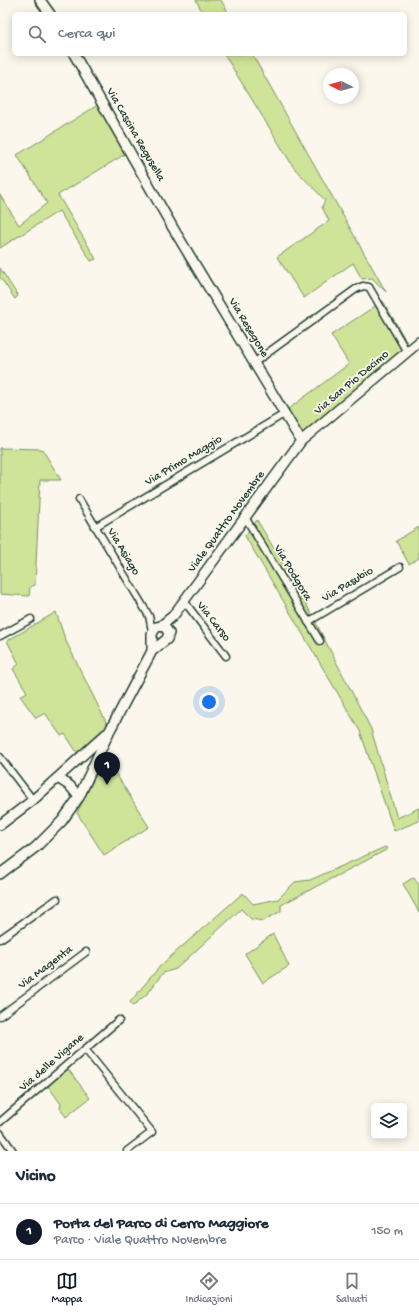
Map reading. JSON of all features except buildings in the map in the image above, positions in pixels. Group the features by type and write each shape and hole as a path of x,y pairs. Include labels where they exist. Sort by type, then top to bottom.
{"street":[{"path":"40,0 49,12"},
{"name":"Via Cascina Regusella","path":"75,56 174,228"},
{"name":"Via Resegone","path":"174,228 255,362 301,442"},
{"path":"255,362 356,289 363,286 369,287 407,352"},
{"name":"Via San Pio Decimo","path":"301,442 419,342"},
{"name":"Via Primo Maggio","path":"95,527 284,414"},
{"name":"Viale Quattro Novembre","path":"159,630 173,616 301,442"},
{"name":"Via Asiago","path":"79,499 149,616 159,630"},
{"name":"Via Podgora","path":"246,517 320,641"},
{"name":"Via Pasubio","path":"308,622 400,567"},
{"name":"Via Carso","path":"184,601 226,656"},
{"path":"0,636 31,619"},
{"path":"159,630 156,641 162,642"},
{"path":"152,651 169,636 159,630"},
{"path":"0,874 36,847 62,821 79,798 109,732 152,651 159,630"},
{"path":"0,825 33,800 109,732"},
{"path":"0,757 33,800"},
{"path":"58,778 70,786 79,798"},
{"path":"0,939 57,899"},
{"name":"Via Magenta","path":"0,1016 86,952"},
{"name":"Via delle Vigane","path":"0,1122 119,1020"},
{"path":"86,1049 152,1132 127,1151"},
{"path":"0,1133 13,1151"}],"green space":[{"path":"196,0 221,0 228,12 202,12"},
{"path":"225,56 253,56 386,292 372,278 362,279 353,263 304,298 277,257 329,221 322,207 325,200 294,168"},
{"path":"101,103 127,153 58,195 96,259 91,261 59,211 0,248 0,195 19,225 47,203 17,155"},
{"path":"0,268 18,296 15,299 0,277"},
{"path":"383,301 409,346 303,435 287,410 349,364 331,335"},
{"path":"0,448 42,449 61,480 40,480 35,585 30,587 29,596 0,594"},
{"path":"257,520 302,596 371,729 397,818 419,808 419,821 394,831 360,731 245,536"},
{"path":"419,527 419,558 409,564 396,541"},
{"path":"56,612 65,639 108,726 78,754 65,734 61,736 45,713 36,718 20,696 27,692 13,669 19,664 7,641"},
{"path":"105,756 149,827 104,855 77,813"},
{"path":"385,847 388,849 281,905 281,911 263,921 251,919 241,909 176,969 163,973 148,993 133,1006 130,1002 161,965 243,893 253,904 278,899 295,882 310,880"},
{"path":"414,877 419,885 419,913 403,884"},
{"path":"273,934 289,966 263,983 245,954"},
{"path":"68,1069 90,1098 66,1117 60,1108 61,1104 48,1086"}],"place":[{"name":"Porta del Parco di Cerro Maggiore","path":"107,785"}]}
